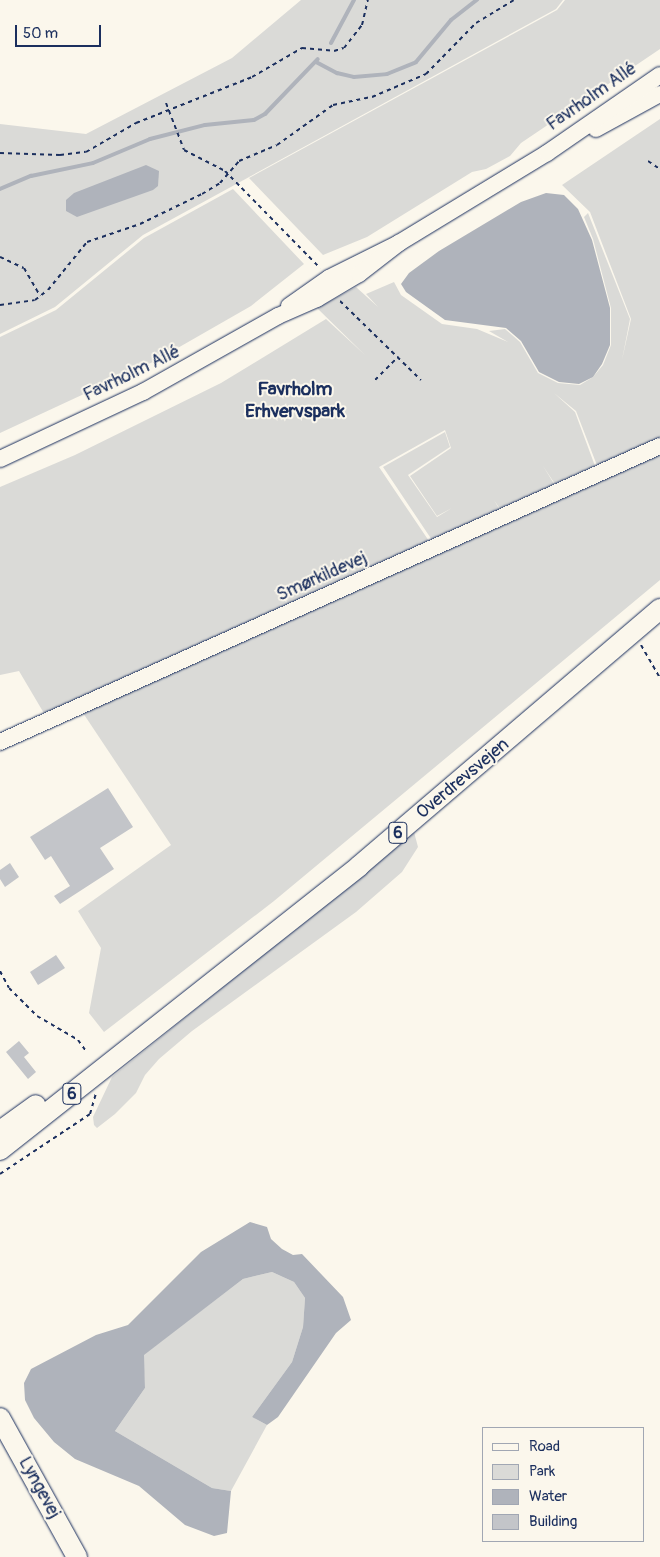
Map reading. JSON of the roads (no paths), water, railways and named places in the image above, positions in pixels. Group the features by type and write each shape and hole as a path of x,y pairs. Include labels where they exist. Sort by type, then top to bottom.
{"main road":[{"name":"Overdrevsvejen","path":"0,1150 104,1069 142,1035 359,866 660,609"},
{"name":"Overdrevsvejen","path":"0,1131 142,1035"},
{"path":"0,1138 39,1103"},
{"name":"Lyngevej","path":"0,1418 77,1557"}],"street":[{"name":"Favrholm Allé","path":"0,459 168,380 278,316 546,153 660,75"},
{"name":"Favrholm Allé","path":"546,153 660,94"},
{"name":"Smørkildevej","path":"0,742 660,446"}],"water":[{"path":"146,165 159,171 158,186 153,190 77,217 66,211 66,200 74,193"},
{"path":"546,193 564,195 578,209 592,240 610,308 610,345 602,364 593,377 579,384 559,382 539,372 521,341 506,328 445,320 406,292 401,284 409,273 439,251 521,202"},
{"path":"250,1222 267,1227 271,1239 282,1249 293,1255 302,1254 343,1297 351,1320 336,1333 278,1417 267,1425 252,1417 292,1362 303,1327 305,1298 294,1282 272,1272 243,1279 144,1355 145,1388 115,1431 212,1488 231,1491 227,1533 214,1536 185,1525 139,1486 75,1459 54,1442 34,1418 25,1400 24,1383 31,1369 96,1335 128,1325 201,1252"}],"waterway":[{"path":"331,43 354,0"},
{"path":"316,62 337,73 354,77 387,74 416,62 451,20 477,0"},
{"path":"0,189 31,176 93,163 150,139 205,125 254,120 265,114 318,59"}],"district":[{"name":"Favrholm Erhvervspark","path":"295,401"}]}
